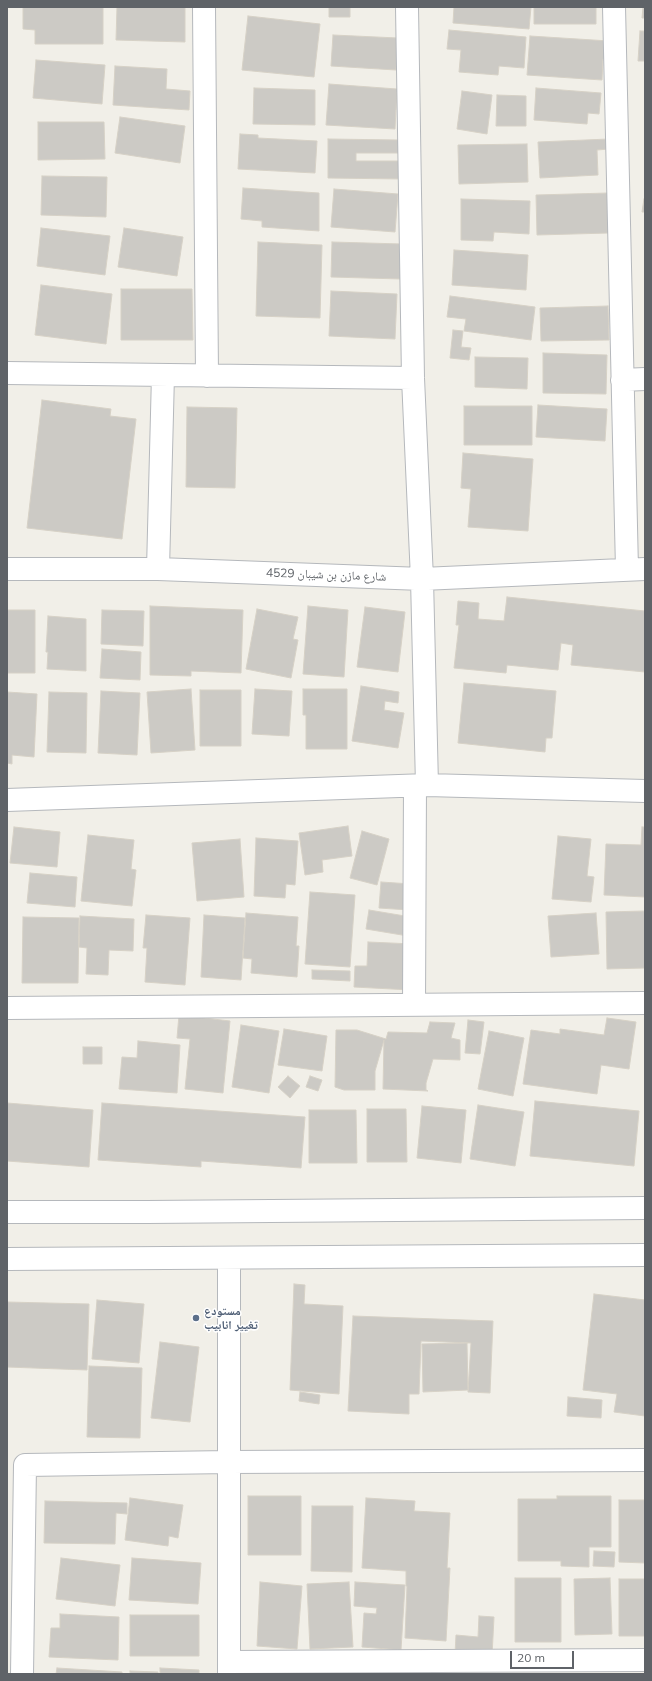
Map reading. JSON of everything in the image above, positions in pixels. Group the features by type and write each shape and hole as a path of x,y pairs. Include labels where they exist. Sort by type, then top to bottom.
{"street":[{"path":"204,7 207,376"},
{"path":"407,7 413,378 422,579 421,786 414,1005"},
{"path":"614,7 622,380 636,569"},
{"path":"7,373 413,378"},
{"path":"158,569 163,375"},
{"path":"622,380 645,379"},
{"name":"شارع مازن بن شيبان 4529","path":"7,569 158,569 422,579 636,569"},
{"path":"7,800 421,786 645,791"},
{"path":"7,1008 645,1003"},
{"path":"7,1212 645,1208"},
{"path":"7,1259 229,1259 645,1255"},
{"path":"229,1259 228,1668 645,1660"},
{"path":"22,1674 25,1465 229,1462 645,1460"}],"building":[{"path":"23,7 103,7 103,44 35,44 35,30 23,29"},
{"path":"117,7 185,7 185,42 116,40"},
{"path":"329,7 350,7 350,17 329,17"},
{"path":"454,7 531,7 529,29 453,23"},
{"path":"534,7 596,7 596,24 534,24"},
{"path":"643,7 645,7 645,18 642,18"},
{"path":"248,16 320,24 314,77 242,70"},
{"path":"449,30 526,37 524,68 499,66 498,75 459,72 461,50 447,49"},
{"path":"640,31 645,31 645,61 638,61"},
{"path":"333,35 398,38 396,70 331,66"},
{"path":"530,36 609,41 608,59 603,59 602,80 527,75"},
{"path":"36,60 105,65 102,104 33,98"},
{"path":"115,66 167,69 166,89 190,91 189,110 113,105"},
{"path":"329,84 397,89 395,129 326,125"},
{"path":"254,88 315,90 315,125 253,124"},
{"path":"536,88 601,93 599,114 588,113 587,124 534,120"},
{"path":"462,91 492,95 487,134 457,129"},
{"path":"497,95 526,96 526,126 496,126"},
{"path":"120,117 185,126 180,163 115,153"},
{"path":"38,122 104,122 105,159 38,160"},
{"path":"240,134 258,135 258,138 317,141 315,173 238,169"},
{"path":"328,139 399,140 399,153 356,153 356,161 402,161 401,179 328,178"},
{"path":"609,139 609,149 597,150 598,175 540,178 538,142"},
{"path":"527,144 528,182 459,184 458,145"},
{"path":"42,176 107,177 106,217 41,215"},
{"path":"243,188 319,193 319,231 262,227 262,221 241,219"},
{"path":"334,189 398,194 395,232 331,227"},
{"path":"608,193 609,233 537,235 536,195"},
{"path":"461,199 530,201 529,234 494,232 493,241 461,240"},
{"path":"644,199 645,212 642,212"},
{"path":"41,228 110,236 105,275 37,266"},
{"path":"124,228 183,237 177,276 118,267"},
{"path":"258,242 322,245 320,318 256,316"},
{"path":"332,242 402,244 401,279 331,277"},
{"path":"454,250 528,255 526,290 452,285"},
{"path":"41,285 112,294 106,344 35,335"},
{"path":"121,289 192,289 193,340 121,340"},
{"path":"331,291 397,294 395,339 329,336"},
{"path":"450,296 535,307 531,340 464,331 466,319 447,317"},
{"path":"608,306 609,340 541,341 540,308"},
{"path":"453,330 463,331 461,347 471,348 469,360 450,358"},
{"path":"543,353 607,355 606,394 543,393"},
{"path":"475,357 528,358 527,389 475,387"},
{"path":"42,400 111,409 110,416 136,419 122,539 27,528"},
{"path":"538,405 607,409 605,441 536,437"},
{"path":"464,406 532,406 532,445 464,445"},
{"path":"187,407 237,408 235,488 186,487"},
{"path":"463,453 533,459 528,531 468,527 471,489 461,488"},
{"path":"507,597 645,611 645,672 571,665 573,645 561,643 558,670 507,665 506,673 454,668 459,625 456,625 458,601 479,603 478,619 504,621"},
{"path":"150,606 243,610 241,673 191,671 191,676 150,675"},
{"path":"308,606 348,610 344,677 303,674"},
{"path":"365,607 405,612 398,672 357,667"},
{"path":"257,609 298,617 293,639 298,640 291,678 246,669"},
{"path":"7,610 35,610 35,673 7,673"},
{"path":"102,610 144,611 143,646 101,644"},
{"path":"48,616 86,619 86,671 47,669 48,652 46,652"},
{"path":"102,649 141,652 140,680 100,678"},
{"path":"464,683 556,691 552,738 546,738 545,752 458,743"},
{"path":"361,686 399,692 398,703 385,701 384,710 404,713 398,748 352,741"},
{"path":"191,689 195,750 151,753 147,692"},
{"path":"255,689 292,691 289,736 252,734"},
{"path":"303,689 347,689 347,749 306,749 306,715 303,715"},
{"path":"200,690 241,690 241,746 200,746"},
{"path":"101,691 140,693 137,755 98,753"},
{"path":"7,692 37,694 34,757 12,755 12,764 7,763"},
{"path":"49,692 87,693 86,753 47,752"},
{"path":"348,826 352,856 322,860 323,872 305,875 299,833"},
{"path":"14,827 60,832 57,867 10,863"},
{"path":"642,827 645,827 645,897 604,895 606,844 641,845"},
{"path":"362,831 389,839 377,885 350,878"},
{"path":"88,835 134,840 131,869 136,870 132,906 81,901"},
{"path":"558,836 591,839 587,876 594,877 591,902 552,899"},
{"path":"256,838 298,841 295,885 286,884 285,898 254,896"},
{"path":"240,839 244,897 197,901 192,843"},
{"path":"30,873 77,877 75,907 27,903"},
{"path":"381,882 411,884 409,910 379,908"},
{"path":"310,892 355,895 350,967 305,964"},
{"path":"369,910 411,917 408,936 366,929"},
{"path":"645,911 645,968 607,969 606,912"},
{"path":"246,913 298,917 296,946 299,946 297,977 251,973 252,959 243,958"},
{"path":"596,913 599,954 551,957 548,916"},
{"path":"146,915 190,918 185,985 145,982 147,948 143,948"},
{"path":"204,915 245,918 241,980 201,977"},
{"path":"80,916 134,919 133,951 109,950 108,975 86,974 87,948 79,947"},
{"path":"23,917 79,918 78,983 22,983"},
{"path":"368,942 413,944 411,990 354,987 355,966 367,966"},
{"path":"312,970 350,971 350,981 312,979"},
{"path":"179,1015 230,1021 223,1093 185,1089 190,1039 177,1038"},
{"path":"607,1018 636,1022 629,1069 601,1065 597,1094 523,1084 531,1030 560,1034 560,1029 604,1035"},
{"path":"468,1020 484,1022 480,1054 465,1053"},
{"path":"430,1022 455,1023 451,1038 460,1040 460,1060 433,1059 426,1083 426,1090 428,1091 383,1089 384,1040 375,1071 375,1090 344,1090 335,1087 336,1030 357,1030 386,1039 388,1032 427,1033"},
{"path":"241,1025 279,1031 269,1093 232,1087"},
{"path":"284,1029 327,1036 322,1071 278,1065"},
{"path":"489,1031 524,1038 513,1096 478,1089"},
{"path":"138,1041 180,1045 177,1093 119,1089 122,1057 137,1058"},
{"path":"83,1047 102,1047 102,1064 83,1064"},
{"path":"288,1076 300,1086 290,1098 278,1087"},
{"path":"310,1076 322,1080 318,1091 306,1087"},
{"path":"535,1101 639,1111 634,1166 530,1156"},
{"path":"7,1103 93,1110 89,1167 7,1161"},
{"path":"102,1103 305,1117 301,1168 201,1161 201,1167 98,1160"},
{"path":"478,1105 524,1112 515,1166 470,1159"},
{"path":"422,1106 466,1110 461,1163 417,1158"},
{"path":"367,1109 406,1109 407,1162 367,1162"},
{"path":"309,1110 356,1110 357,1163 309,1163"},
{"path":"294,1284 305,1285 304,1304 343,1306 339,1394 290,1390"},
{"path":"594,1294 645,1300 645,1416 614,1412 617,1394 583,1390"},
{"path":"97,1300 144,1304 139,1363 92,1359"},
{"path":"7,1302 89,1304 87,1370 7,1367"},
{"path":"353,1316 493,1321 490,1393 468,1392 471,1343 421,1341 419,1394 409,1394 409,1414 348,1411"},
{"path":"160,1342 199,1347 190,1422 151,1418"},
{"path":"467,1343 468,1390 423,1392 422,1344"},
{"path":"89,1366 142,1368 140,1438 87,1437"},
{"path":"300,1392 320,1395 319,1404 299,1401"},
{"path":"568,1397 602,1400 601,1418 567,1416"},
{"path":"248,1496 301,1496 301,1555 248,1555"},
{"path":"557,1496 611,1496 611,1547 589,1547 589,1567 561,1566 561,1561 518,1561 518,1499 557,1499"},
{"path":"130,1498 183,1505 178,1538 169,1536 168,1546 125,1540"},
{"path":"366,1498 415,1501 414,1511 450,1513 447,1568 450,1568 446,1641 405,1638 407,1586 406,1571 362,1568"},
{"path":"619,1500 645,1500 645,1563 619,1562"},
{"path":"45,1501 127,1503 127,1514 116,1513 115,1544 44,1543"},
{"path":"312,1506 353,1506 352,1572 311,1571"},
{"path":"594,1551 615,1552 614,1567 593,1566"},
{"path":"61,1558 120,1565 115,1606 56,1599"},
{"path":"132,1558 201,1563 198,1604 129,1600"},
{"path":"515,1578 561,1578 561,1642 515,1642"},
{"path":"610,1578 612,1634 575,1635 574,1579"},
{"path":"619,1579 645,1579 645,1636 619,1636"},
{"path":"260,1582 302,1586 297,1649 257,1646"},
{"path":"349,1582 353,1647 310,1649 307,1584"},
{"path":"355,1582 405,1585 401,1650 362,1647 364,1613 376,1614 377,1608 354,1606"},
{"path":"60,1614 119,1617 118,1660 49,1657 51,1628 60,1628"},
{"path":"130,1615 199,1615 199,1656 130,1656"},
{"path":"479,1616 494,1617 492,1656 455,1654 456,1635 478,1637"},
{"path":"57,1668 122,1672 122,1674 56,1674"},
{"path":"160,1668 199,1670 199,1674 160,1674"},
{"path":"130,1671 158,1672 158,1674 130,1674"}],"place":[{"name":"مستودع تغيير انابيب","path":"196,1318"}]}
